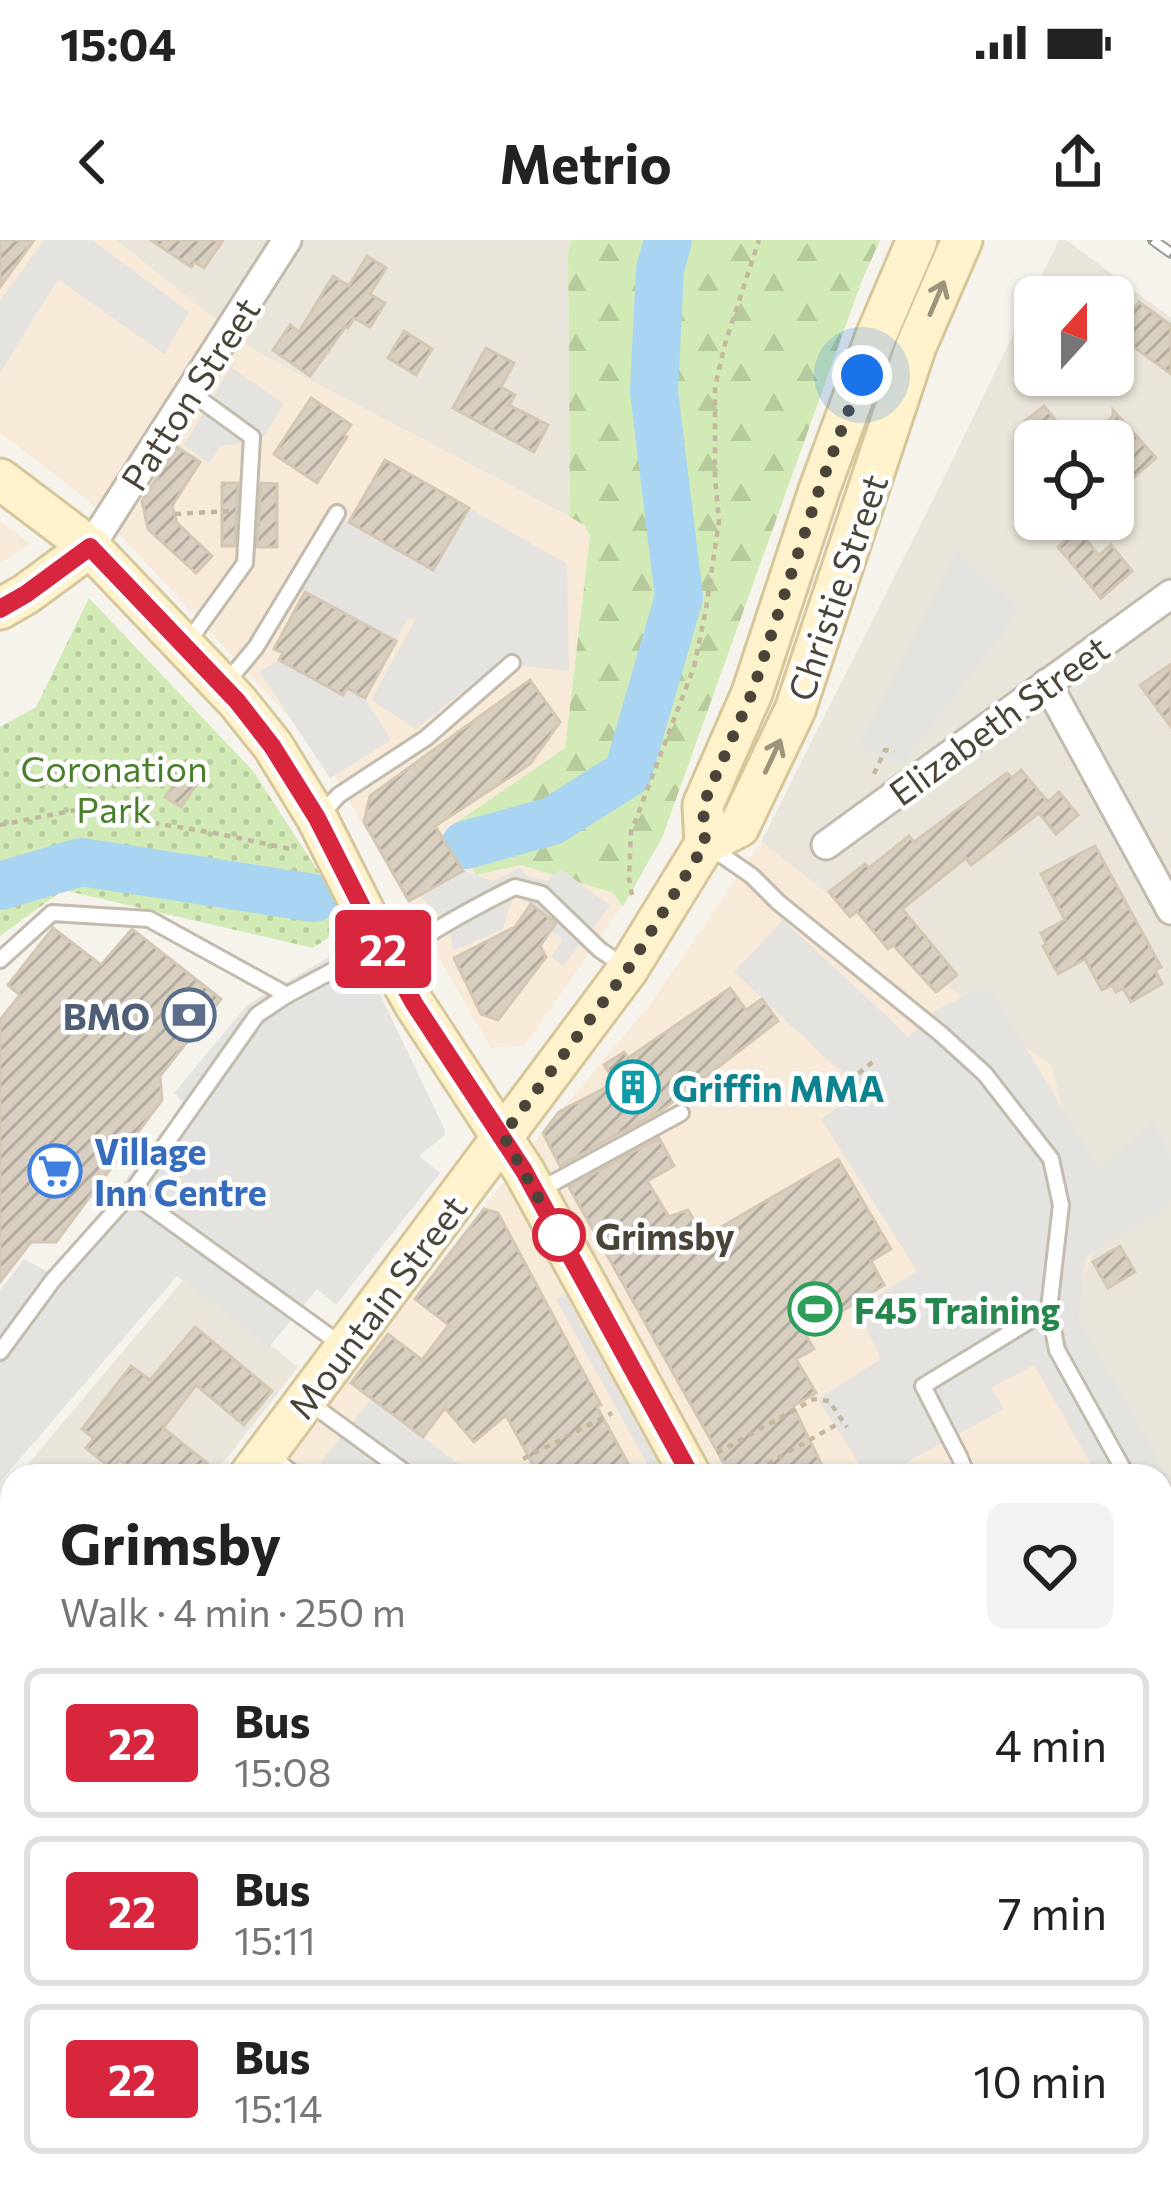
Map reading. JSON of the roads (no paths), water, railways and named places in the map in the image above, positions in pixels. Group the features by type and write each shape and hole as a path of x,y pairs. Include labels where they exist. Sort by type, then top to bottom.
{"main road":[{"name":"Christie Street","path":"705,844 703,805 752,693 819,490 917,240"},
{"name":"Christie Street","path":"503,1135 628,969 705,844 740,827 795,710 916,346 962,240"},
{"path":"0,479 90,547 224,686 272,746 307,835 503,1135 701,1464"},
{"path":"0,609 90,547"},
{"name":"Mountain Street","path":"272,1464 305,1401 343,1346 503,1135"}],"street":[{"name":"Patton Street","path":"90,547 287,240"},
{"name":"Elizabeth Street","path":"826,845 1171,594"},
{"path":"1047,683 1171,910"}],"lane":[{"path":"185,646 245,563 252,437 190,392"},
{"path":"224,686 256,647 337,512"},
{"path":"307,835 339,795 426,738 512,663"},
{"path":"705,844 752,876 985,1074 1051,1159 1061,1205 1049,1309 1058,1350 1120,1464"},
{"path":"0,1352 53,1280 131,1192 257,1015 287,995 385,953 515,887 542,894 600,950 628,969"},
{"path":"0,960 52,913 149,919 287,995"},
{"path":"535,1192 681,1113"},
{"path":"131,1192 343,1346"},
{"path":"961,1464 923,1386 1049,1309"},
{"path":"305,1401 393,1464"}],"waterway":[{"path":"465,845 552,821 628,773 679,597 654,391 660,270 668,240"},
{"path":"0,886 81,862 314,898"}],"railway":[{"path":"1153,240 1171,253"}],"place":[{"name":"BMO","path":"189,1015"},
{"name":"Griffin MMA","path":"633,1087"},
{"name":"Village Inn Centre","path":"55,1171"},
{"name":"Grimsby","path":"559,1235"},
{"name":"F45 Training","path":"815,1309"}],"park label":[{"name":"Coronation Park","path":"114,788"}]}
